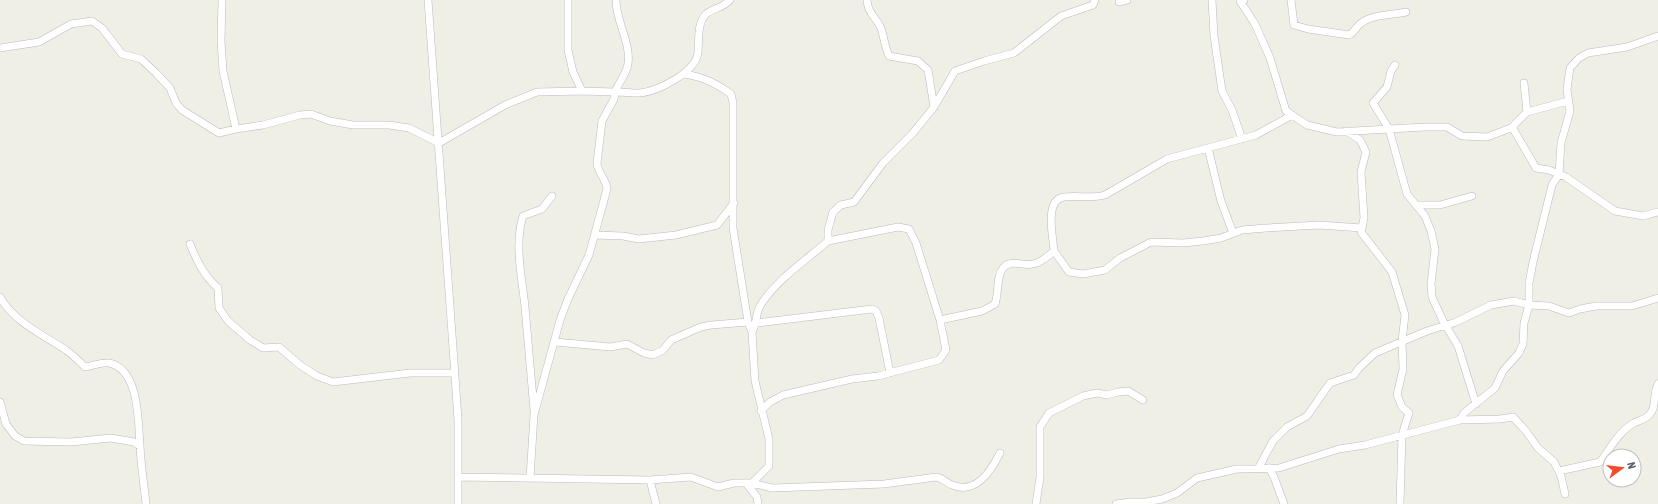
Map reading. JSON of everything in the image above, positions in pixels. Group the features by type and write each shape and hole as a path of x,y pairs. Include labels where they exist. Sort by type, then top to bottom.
{"street":[{"path":"222,0 221,41 223,71 236,129"},
{"path":"428,0 439,143 441,199 455,373 459,477 458,504"},
{"path":"568,0 568,50 573,72 582,91"},
{"path":"534,415 568,299 589,255 607,189 606,182 598,170 597,163 602,121 614,99 615,92 628,66 628,52 617,14 616,0"},
{"path":"439,143 505,105 537,92 582,91 640,93 653,90 684,74 697,55 700,27 706,14 725,6 730,0"},
{"path":"867,0 867,9 881,28 884,44 889,56 918,61 928,70 934,107"},
{"path":"828,241 828,230 833,212 841,205 854,202 882,163 914,133 934,107 954,72 984,61 1014,53 1061,16 1093,5 1095,0"},
{"path":"1119,2 1127,0"},
{"path":"1212,0 1214,36 1222,91 1232,110 1242,139"},
{"path":"1240,0 1255,24 1270,58 1286,110 1307,125 1338,132 1389,130 1425,126 1447,127 1462,136 1487,137 1512,127 1528,112 1568,101"},
{"path":"1291,0 1294,25 1308,29 1349,35 1353,33 1360,24 1370,19 1406,12"},
{"path":"0,48 39,42 71,24 92,21 102,28 122,54 141,59 156,73 170,88 176,103 182,110 219,133 263,125 300,114 311,114 330,121 353,125 389,125 409,128 439,143"},
{"path":"1460,420 1464,413 1495,388 1503,371 1523,344 1524,323 1529,306 1529,283 1533,262 1552,185 1559,174 1561,143 1570,111 1568,101 1570,68 1579,58 1596,51 1618,50 1658,36"},
{"path":"1395,65 1388,87 1373,103 1389,130 1407,194 1425,216 1431,230 1435,249 1431,284 1432,297 1445,325 1458,346 1476,404"},
{"path":"684,74 702,76 731,94 733,103 733,228 748,322 752,332 756,381 761,411 769,439 769,466 749,483"},
{"path":"1524,83 1528,112"},
{"path":"1292,115 1270,129 1242,139 1167,159 1105,195 1096,198 1063,197 1056,200 1051,207 1054,251 1069,272 1083,274 1105,270 1120,258 1151,242 1183,243 1203,241 1242,230 1266,228 1319,225 1362,228"},
{"path":"1512,127 1536,168 1549,170 1559,174 1616,211 1643,216 1658,213"},
{"path":"1346,131 1360,140 1366,152 1361,172 1364,218 1361,232 1392,272 1405,315 1402,341 1403,369 1397,395 1402,407 1409,413 1402,435 1400,504"},
{"path":"1208,148 1220,201 1233,233"},
{"path":"530,478 534,415 525,305 520,270 519,229 523,216 542,209 552,196"},
{"path":"1416,205 1440,205 1472,196"},
{"path":"595,235 623,236 639,239 676,236 717,225 734,203"},
{"path":"752,332 757,323 759,307 768,294 828,241 898,227 909,229 916,242 946,344 944,355 939,360 890,373 852,379 783,395 770,402 761,411"},
{"path":"190,244 210,282 218,288 219,308 228,321 250,340 263,348 279,347 318,376 332,382 410,373 455,373"},
{"path":"940,320 982,311 995,304 998,296 999,278 1004,268 1014,262 1032,265 1043,260 1054,251"},
{"path":"0,297 4,304 27,325 68,352 85,367 109,363 124,371 133,389 138,411 146,504"},
{"path":"1258,469 1273,442 1287,427 1307,416 1330,383 1354,375 1359,368 1375,353 1402,341 1456,322 1491,305 1514,301 1529,306 1549,306 1569,313 1580,308 1596,306 1632,306 1658,298"},
{"path":"757,323 872,309 876,311 878,318 890,373"},
{"path":"555,342 610,347 628,344 653,355 663,350 671,340 701,327 748,322"},
{"path":"1559,471 1600,462 1622,432 1633,424 1647,418 1653,410 1654,392 1658,384"},
{"path":"1036,504 1040,477 1040,427 1048,413 1084,396 1097,394 1107,395 1128,391 1143,400"},
{"path":"0,402 6,424 15,436 24,440 71,442 111,438 134,442 140,446"},
{"path":"1116,504 1146,502 1162,499 1177,493 1197,478 1237,469 1258,469 1285,466 1339,449 1365,445 1460,420 1500,419 1513,417 1526,431 1538,448 1554,462 1559,471 1565,494"},
{"path":"459,477 650,480 690,477 718,487 734,483 749,483 772,488 884,484 936,477 943,478 950,485 962,488 973,486 991,471 1000,453"},
{"path":"1269,468 1284,504"},
{"path":"650,480 656,504"},
{"path":"749,483 757,497 758,504"}]}
